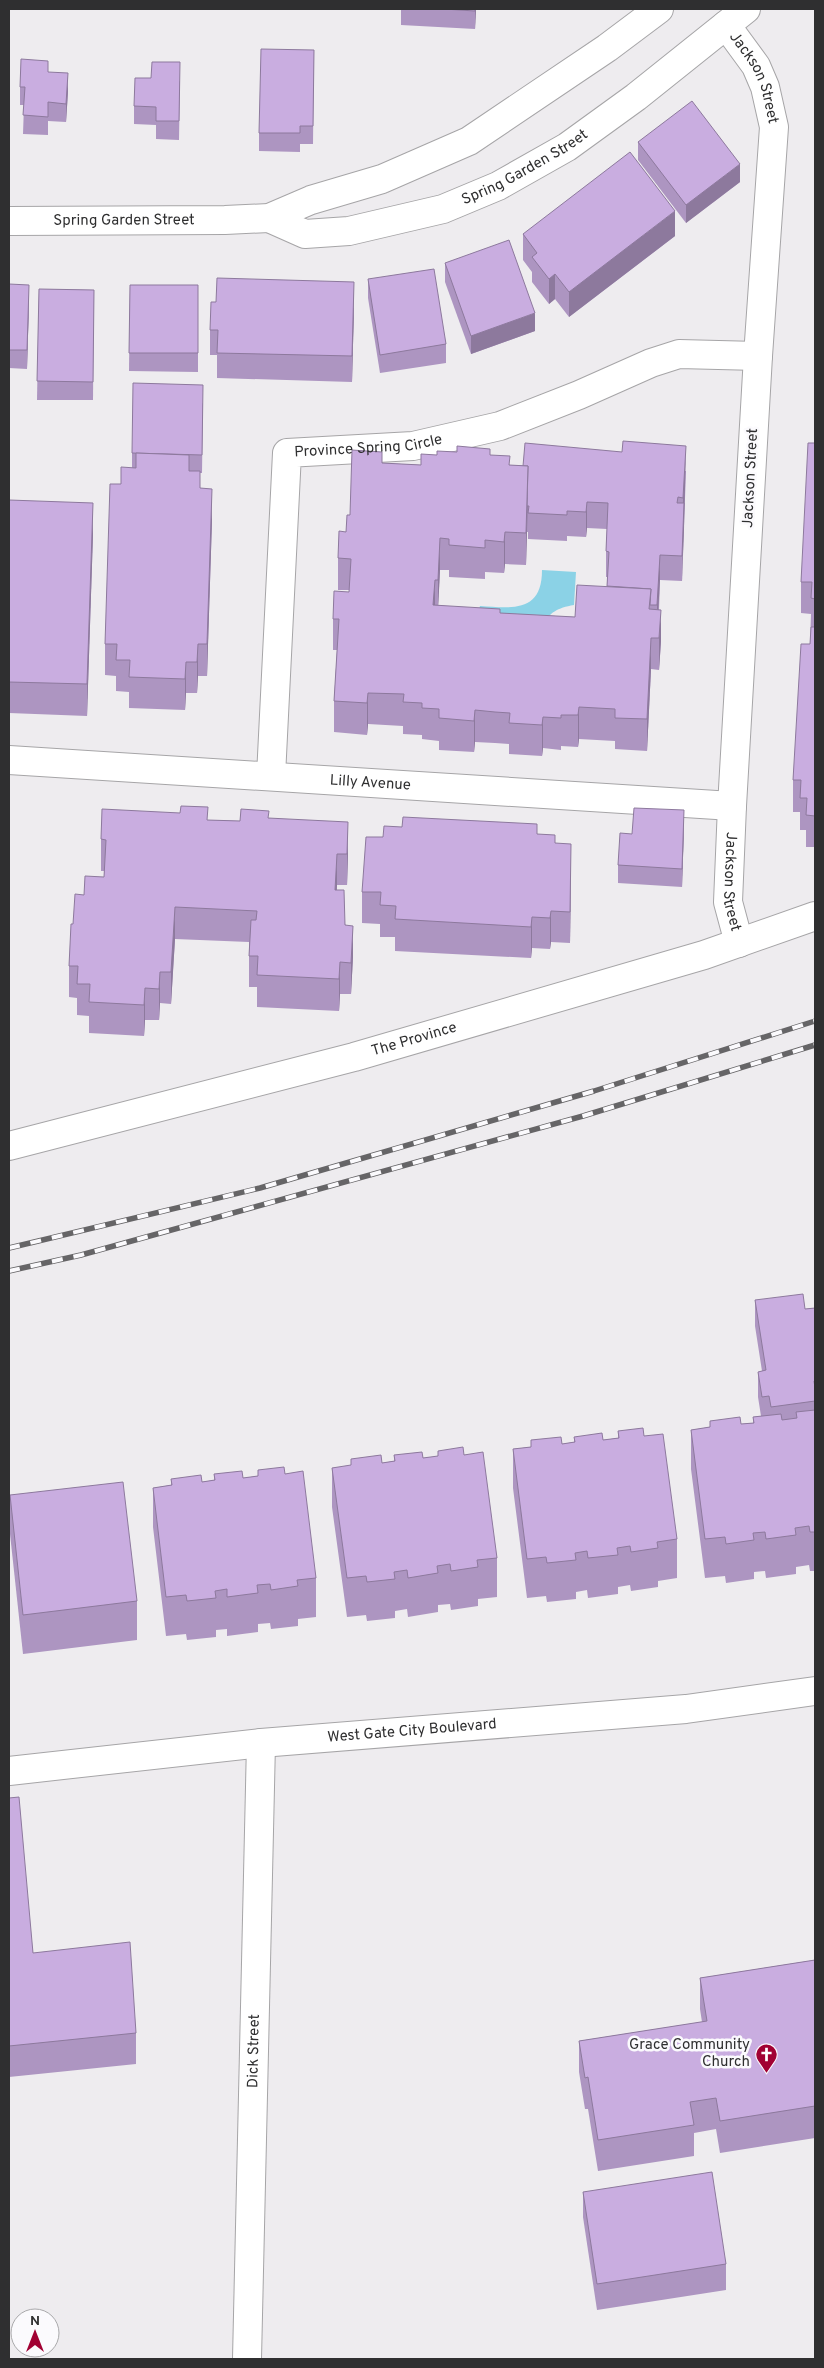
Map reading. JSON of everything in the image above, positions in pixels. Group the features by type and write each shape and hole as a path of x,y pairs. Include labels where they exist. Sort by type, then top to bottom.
{"street":[{"name":"Spring Garden Street","path":"9,221 269,218 311,200 382,179 470,141 607,48 659,9"},
{"name":"Spring Garden Street","path":"269,218 305,234 349,231 443,209 498,186 567,147 636,97 736,17"},
{"name":"Jackson Street","path":"736,17 765,87 774,127 758,356 732,806 728,902 739,943"},
{"name":"Province Spring Circle","path":"271,776 288,453 413,446 500,426 579,395 650,363 679,354 758,356"},
{"name":"Lilly Avenue","path":"9,760 732,806"},
{"name":"The Province","path":"9,1146 354,1057 739,943 815,916"},
{"name":"West Gate City Boulevard","path":"9,1771 261,1743 686,1709 815,1691"},
{"name":"Dick Street","path":"247,2359 261,1743"}],"water":[{"path":"542,570 576,572 574,605 555,611 542,626 479,609 480,606 514,607 531,601 537,594 541,584"}],"building":[{"path":"444,9 475,9 475,11"},
{"path":"261,49 314,50 313,126 300,126 300,133 259,133"},
{"path":"21,59 48,61 48,72 68,73 66,104 48,102 48,117 23,115 25,87 20,87"},
{"path":"152,62 180,62 179,121 156,121 156,107 134,106 135,78 151,78"},
{"path":"692,101 740,164 686,205 638,142"},
{"path":"630,152 675,211 569,292 555,274 549,279 532,257 537,253 523,234"},
{"path":"509,240 535,313 471,336 445,263"},
{"path":"434,269 446,344 380,355 368,279"},
{"path":"217,278 354,282 352,356 217,353 218,330 210,330 211,302 216,302"},
{"path":"9,284 29,285 27,350 9,350"},
{"path":"130,285 198,285 198,353 129,353"},
{"path":"39,289 94,290 93,382 37,381"},
{"path":"133,383 203,385 202,455 132,453"},
{"path":"623,441 686,446 683,498 678,497 677,503 684,503 682,556 660,555 657,605 650,605 651,589 607,586 609,552 606,551 608,503 587,502 586,512 567,511 567,515 528,513 528,466 523,466 525,443 622,452"},
{"path":"808,443 815,443 815,599 811,598 812,582 801,582"},
{"path":"457,446 490,449 490,455 510,456 509,465 528,466 526,533 505,532 504,542 485,540 485,548 449,545 449,539 440,538 438,580 435,580 433,605 500,609 500,613 575,617 577,585 651,589 649,609 661,610 659,638 651,638 647,719 615,718 615,709 579,707 578,715 561,715 561,718 543,717 542,725 509,723 510,713 475,710 474,721 439,718 439,709 422,708 422,703 403,702 404,694 368,693 367,703 334,701 339,619 333,619 334,591 349,592 351,559 338,558 339,531 346,532 347,515 350,515 352,450 382,452 382,463 421,465 421,454 437,455 437,451 457,452"},
{"path":"136,453 189,455 189,471 200,471 200,488 212,489 207,644 198,644 197,662 186,662 185,679 129,677 130,660 116,660 117,644 105,644 110,484 121,484 121,467 136,468"},
{"path":"9,500 93,503 87,684 9,682"},
{"path":"811,627 815,627 815,816 806,815 807,798 800,798 801,780 793,780 801,644 810,644"},
{"path":"181,806 208,807 207,820 240,821 241,809 269,811 268,818 348,822 347,854 337,854 335,890 344,890 345,925 353,926 351,963 340,962 339,979 257,975 258,956 249,956 251,920 256,920 257,911 175,907 171,972 160,972 159,989 145,988 144,1005 89,1002 90,984 77,984 78,966 69,966 71,924 73,924 75,894 84,895 85,876 104,877 106,840 101,839 102,809 180,813"},
{"path":"634,808 684,810 682,869 618,865 620,833 632,834"},
{"path":"403,817 537,824 537,834 555,835 555,843 571,844 570,912 551,911 550,918 532,917 531,927 395,919 396,906 380,905 381,892 362,892 366,837 383,837 384,826 402,827"},
{"path":"803,1294 805,1309 815,1308 815,1401 771,1407 769,1396 762,1397 758,1372 766,1370 755,1300"},
{"path":"815,1410 815,1532 810,1532 809,1526 795,1528 796,1535 766,1539 765,1532 753,1533 754,1540 726,1544 725,1537 705,1539 691,1430 710,1427 710,1421 740,1417 741,1424 754,1423 753,1417 781,1414 782,1420 797,1418 796,1412"},
{"path":"643,1428 644,1436 663,1434 677,1539 657,1542 658,1548 631,1552 630,1546 617,1548 618,1555 588,1558 587,1551 575,1553 576,1560 547,1563 546,1557 527,1559 513,1449 531,1447 531,1440 561,1437 562,1444 575,1442 574,1437 602,1433 603,1440 619,1438 618,1431"},
{"path":"463,1447 464,1455 483,1452 497,1558 477,1560 478,1567 451,1571 450,1564 437,1566 438,1573 408,1578 407,1570 394,1572 395,1579 367,1582 366,1576 347,1578 332,1468 351,1465 351,1459 381,1455 382,1463 395,1461 394,1455 422,1452 423,1458 438,1456 438,1451"},
{"path":"284,1467 285,1474 303,1471 316,1578 297,1580 298,1586 271,1590 270,1584 257,1585 258,1593 227,1597 227,1589 215,1591 216,1598 187,1601 186,1595 166,1597 153,1488 172,1485 171,1479 201,1475 202,1482 215,1480 214,1474 242,1471 243,1478 258,1476 258,1470"},
{"path":"123,1482 137,1601 23,1615 10,1495"},
{"path":"19,1797 33,1953 130,1942 136,2033 9,2046 9,1798"},
{"path":"815,1960 815,2106 720,2121 716,2098 690,2102 694,2125 598,2140 588,2077 585,2078 579,2041 707,2021 700,1978"},
{"path":"712,2172 726,2264 597,2284 583,2192"}],"railway":[{"path":"9,1248 260,1188 594,1091 815,1021"},
{"path":"9,1271 81,1255 583,1116 815,1045"}],"place":[{"name":"Grace Community Church","path":"766,2073"}]}
